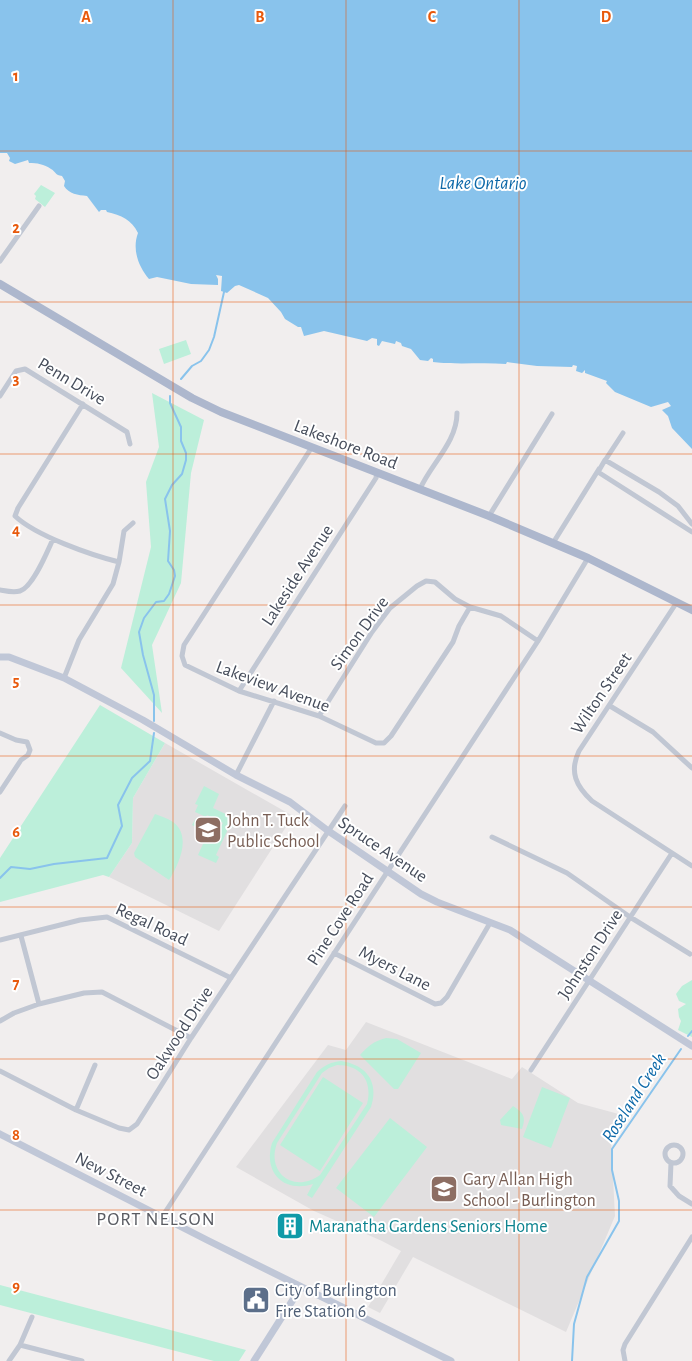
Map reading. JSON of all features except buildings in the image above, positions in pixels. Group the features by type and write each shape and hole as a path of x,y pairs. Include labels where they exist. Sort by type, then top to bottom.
{"main road":[{"name":"Lakeshore Road","path":"0,284 192,398 221,412 489,516 588,558 692,610"}],"street":[{"path":"0,261 39,206"},
{"name":"Penn Drive","path":"0,396 16,371 25,369 128,432 130,444"},
{"path":"83,404 16,514 17,518 53,539 98,557 119,562"},
{"path":"420,489 453,434 458,413"},
{"path":"489,516 552,414"},
{"path":"553,543 623,434"},
{"name":"Lakeview Avenue","path":"312,447 184,645 182,656 184,665 239,691 318,716 376,743 384,743 391,736 453,642 459,626 470,608"},
{"path":"605,460 678,506 692,524"},
{"path":"605,460 598,472 692,532"},
{"name":"Lakeside Avenue","path":"239,691 376,478 377,472"},
{"path":"64,678 79,640 113,584 124,531 133,523"},
{"path":"0,590 14,592 22,590 29,585 53,539"},
{"name":"Pine Cove Road","path":"162,1217 538,641 588,558"},
{"name":"Simon Drive","path":"318,716 372,632 390,608 426,581 435,582 455,599 470,608 501,616 538,641"},
{"name":"Wilton Street","path":"677,602 579,751 575,760 575,778 582,791 592,801 692,866"},
{"name":"Spruce Avenue","path":"0,657 9,658 64,678 290,802 387,872 437,902 510,930 692,1046"},
{"path":"236,774 274,701"},
{"path":"610,706 653,732 692,768"},
{"path":"0,733 16,740 27,742 30,750 28,755 21,760 0,792"},
{"name":"Oakwood Drive","path":"0,1071 76,1110 119,1128 128,1130 137,1124 191,1038 344,806"},
{"path":"492,837 567,873 630,917 690,954"},
{"name":"Johnston Drive","path":"531,1070 672,853"},
{"name":"Regal Road","path":"0,940 80,920 107,917 231,978"},
{"name":"Myers Lane","path":"334,953 436,1004 441,1003 447,997 490,923"},
{"path":"21,936 39,1004"},
{"path":"0,1021 14,1013 39,1004 84,992 102,992 191,1038"},
{"path":"76,1110 95,1065"},
{"name":"New Street","path":"0,1134 451,1361"},
{"path":"671,1163 670,1186 678,1196 692,1204"},
{"path":"625,1361 623,1350 625,1344 692,1237"},
{"path":"254,1361 301,1287"},
{"path":"9,1361 20,1345 32,1317"},
{"path":"20,1345 82,1361"}],"shaded area":[{"name":"John T. Tuck Public School","path":"165,743 293,816 219,931 109,877 132,843 133,798"},
{"name":"Gary Allan High School - Burlington","path":"366,1022 512,1079 522,1067 578,1103 626,1116 611,1140 615,1216 566,1332 413,1257 380,1313 368,1307 401,1251 314,1211 236,1167 328,1045 346,1050"}],"green space":[{"path":"41,185 55,193 45,207 35,199 36,196 34,194"},
{"path":"186,340 191,354 164,364 159,349"},
{"path":"152,393 204,420 191,473 181,583 152,645 162,713 121,668 151,547 146,482 159,447"},
{"path":"100,705 165,743 133,798 132,843 109,877 103,875 0,902 0,858"},
{"path":"204,786 219,794 213,808 236,819 232,828 229,827 216,855 219,857 216,863 198,855 208,833 192,825 196,818 219,829 223,823 207,815 206,817 195,812 198,805 195,804"},
{"path":"155,814 173,822 179,828 182,835 183,842 180,858 169,880 135,857 134,853"},
{"path":"692,980 692,1037 678,1030 681,1021 678,1009 686,1004 679,1001 676,994 682,986"},
{"path":"386,1038 397,1039 421,1053 398,1089 394,1089 360,1055 372,1044"},
{"path":"337,1061 358,1066 369,1076 372,1083 373,1098 371,1107 312,1198 307,1195 313,1184 293,1186 285,1183 273,1172 270,1154 272,1143 317,1072 328,1064","holes":["337,1065 359,1071 363,1076 368,1088 367,1104 320,1175 301,1182 292,1181 279,1171 275,1163 277,1143 322,1073"]},
{"path":"323,1077 363,1103 320,1171 280,1145"},
{"path":"542,1087 570,1098 551,1148 523,1137"},
{"path":"513,1106 523,1116 522,1129 501,1125 500,1120"},
{"path":"390,1118 427,1147 374,1217 336,1188"},
{"path":"0,1285 246,1350 239,1361 214,1361 0,1305"}],"water":[{"name":"Lake Ontario","path":"0,0 692,0 692,449 672,428 668,416 662,410 671,406 668,402 651,407 615,392 606,383 607,381 585,373 585,370 582,373 576,371 577,366 537,366 507,362 506,364 442,363 433,362 431,358 428,361 420,360 411,349 402,346 401,343 396,341 395,344 382,341 379,346 377,345 377,339 372,338 367,341 324,331 304,336 301,327 285,319 268,298 239,285 227,293 221,291 222,276 216,275 218,285 191,284 157,277 149,279 137,257 136,239 138,233 129,221 106,210 99,212 87,196 77,195 68,191 64,186 65,181 62,176 48,167 29,163 28,160 15,164 9,161 10,158 7,153 0,153"}],"waterway":[{"path":"181,379 192,366 201,361 209,350 214,337 224,292"},
{"path":"154,721 154,695 139,632 144,618 156,602 164,601 169,594 175,576 174,570 168,561 170,531 165,499 172,485 182,474 186,453 181,441 181,427 170,403 170,396"},
{"path":"0,878 11,867 30,869 54,864 107,858 122,826 118,805 132,778 150,761 154,733"},
{"name":"Roseland Creek","path":"688,1036 692,1031"},
{"name":"Roseland Creek","path":"572,1361 574,1324 587,1277 619,1221 619,1201 612,1170 612,1149 681,1049"}],"place":[{"name":"John T. Tuck Public School","path":"208,830"},
{"name":"Gary Allan High School - Burlington","path":"444,1189"},
{"name":"Maranatha Gardens Seniors Home","path":"290,1226"},
{"name":"City of Burlington Fire Station 6","path":"256,1300"}],"district":[{"name":"PORT NELSON","path":"156,1218"}]}
